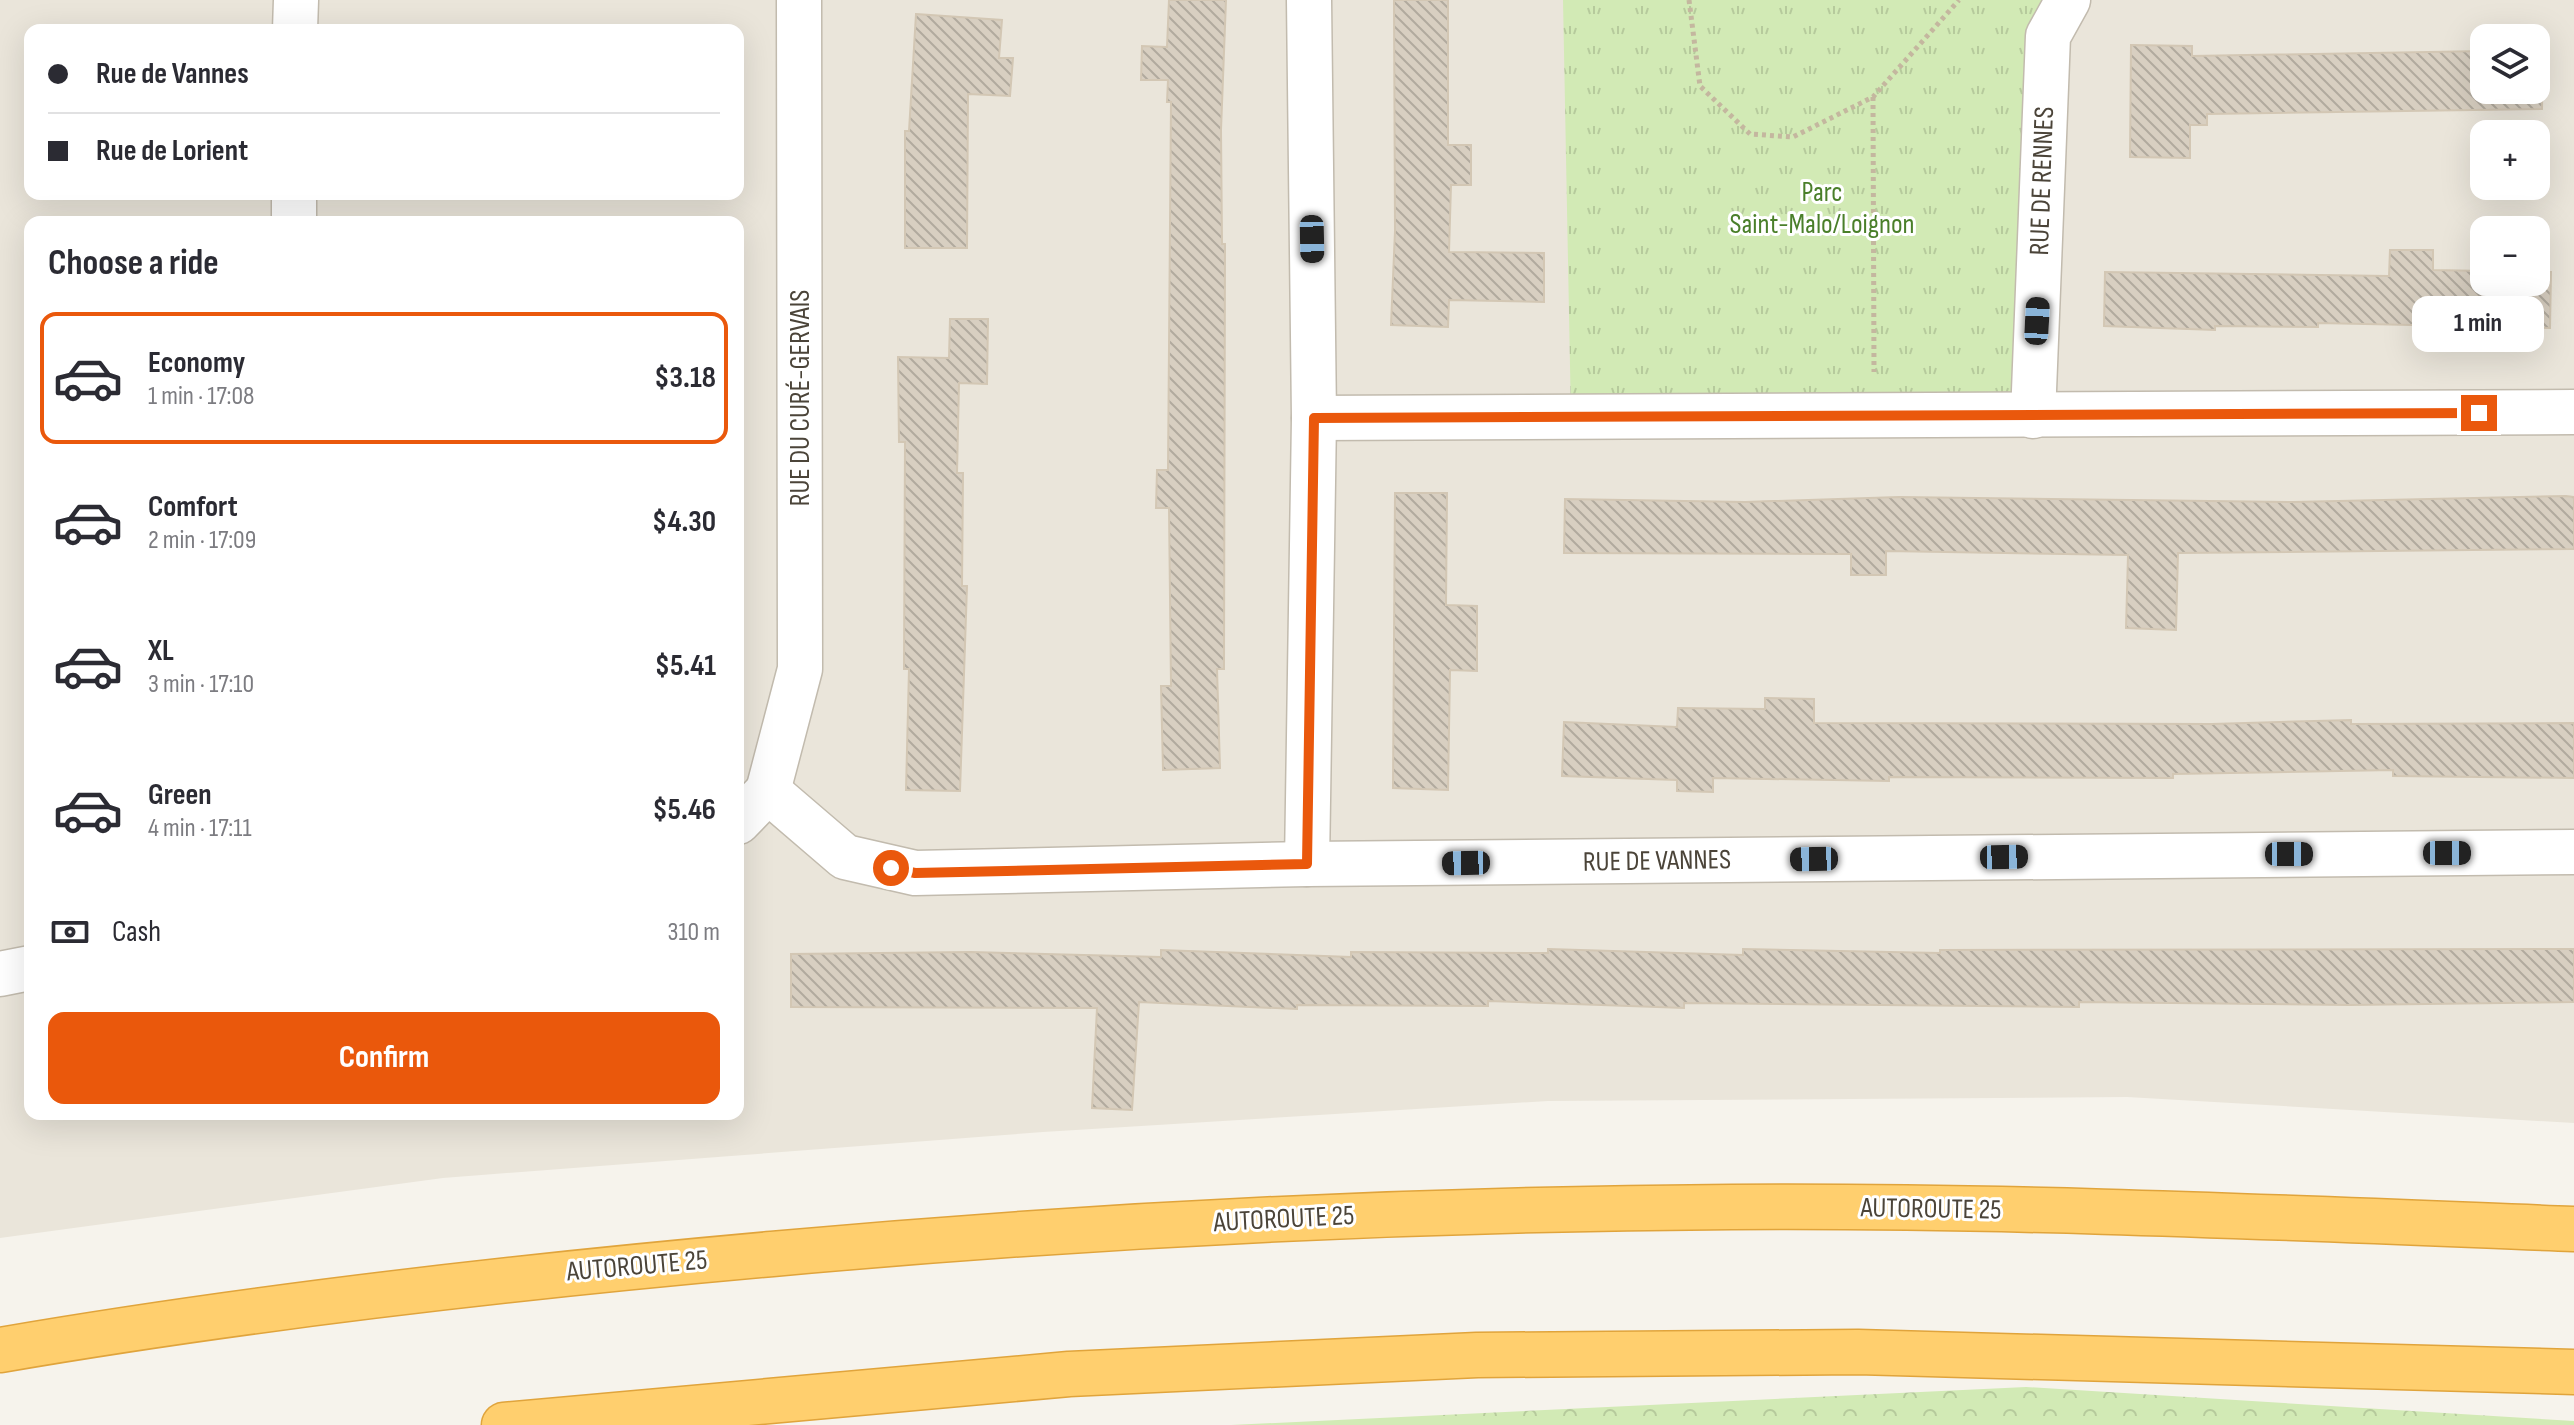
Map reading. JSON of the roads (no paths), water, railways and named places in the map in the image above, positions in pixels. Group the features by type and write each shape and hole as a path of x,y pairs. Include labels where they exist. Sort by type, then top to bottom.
{"highway":[{"name":"AUTOROUTE 25","path":"0,1350 326,1301 611,1268 977,1236 1212,1222 1446,1212 1751,1207 2094,1212 2574,1229"},
{"path":"504,1425 820,1393 1069,1374 1477,1355 1858,1352 2574,1372"}],"street":[{"path":"295,24 296,0"},
{"name":"RUE DU CURÉ-GERVAIS","path":"768,791 800,669 799,0"},
{"path":"1307,864 1314,418 1309,0"},
{"name":"RUE DE RENNES","path":"2033,416 2048,36 2068,0"},
{"path":"1314,418 2574,412"},
{"path":"744,816 768,791"},
{"name":"RUE DE VANNES","path":"768,791 845,857 915,873 1307,864 2574,852"},
{"path":"0,974 24,969"}],"park label":[{"name":"Parc Saint-Malo/Loignon","path":"1822,208"}]}
